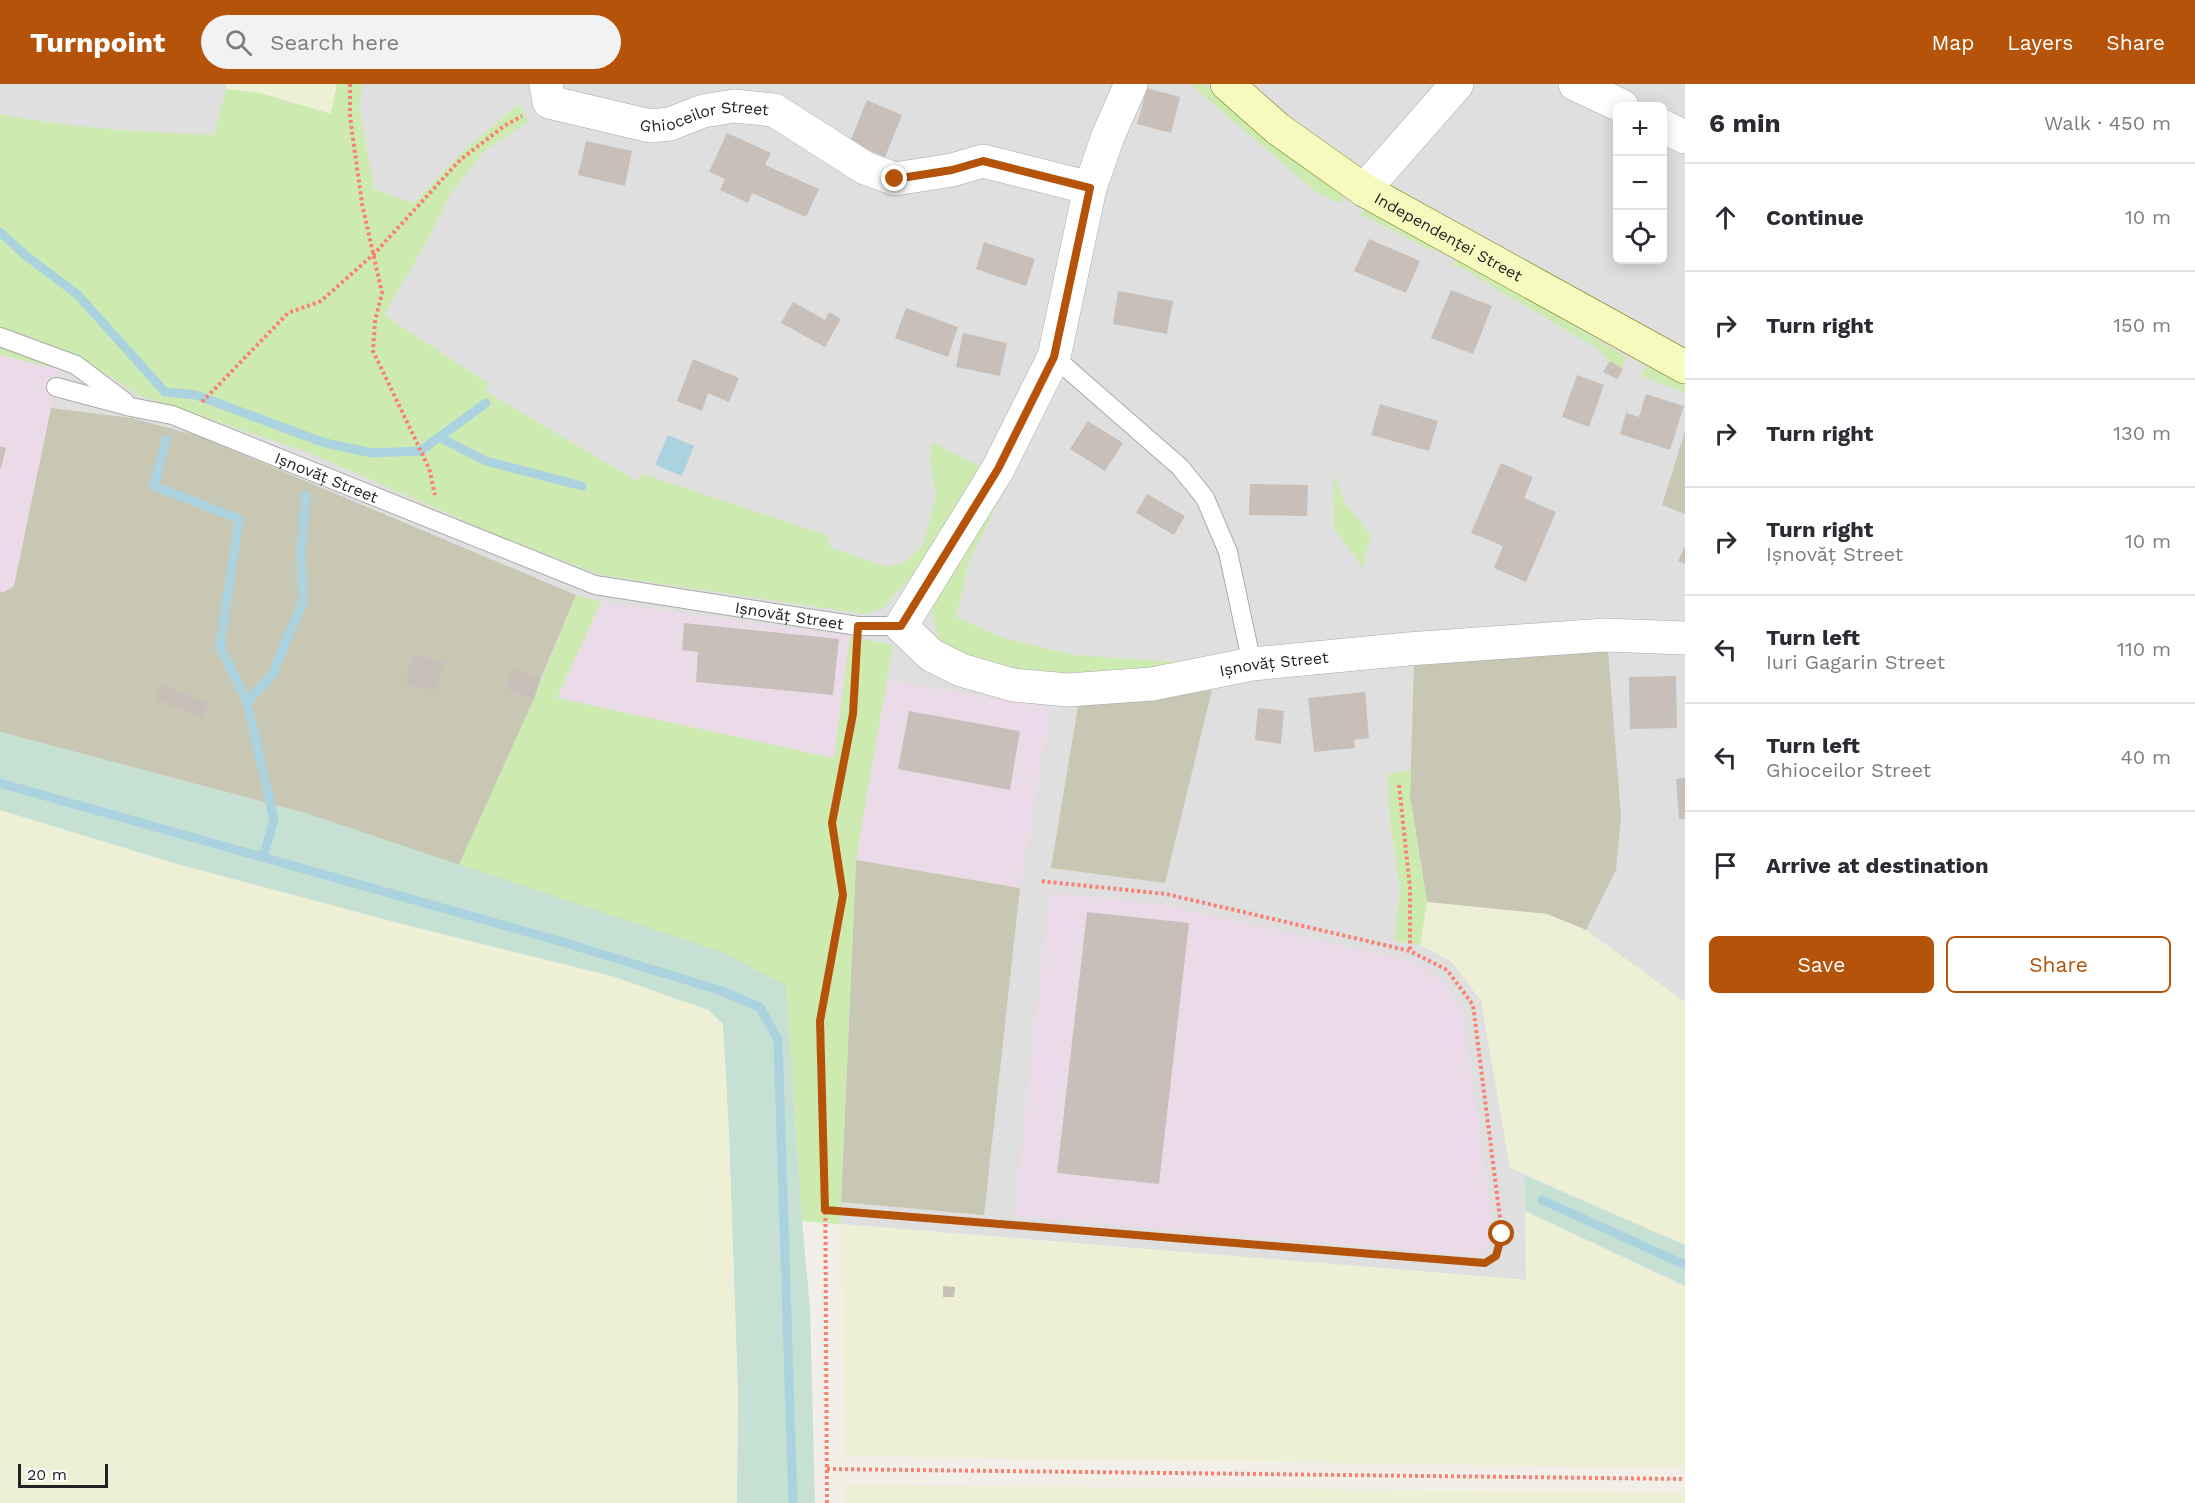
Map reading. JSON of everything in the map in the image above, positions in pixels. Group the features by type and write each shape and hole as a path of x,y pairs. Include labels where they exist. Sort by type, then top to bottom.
{"main road":[{"name":"Independenței Street","path":"1227,84 1278,129 1364,190 1685,367"}],"street":[{"path":"901,626 998,469 1054,357 1090,188 1108,136 1131,84"},
{"path":"1364,190 1457,84"},
{"path":"1575,84 1613,102"},
{"name":"Ghioceilor Street","path":"548,93 650,126 670,124 703,111 734,106 774,110 865,168 895,179 952,170 983,161 1090,188"},
{"path":"1667,128 1685,137"},
{"name":"Ișnovăț Street","path":"901,626 931,656 962,670 1013,685 1068,690 1152,684 1252,664 1408,650 1605,635 1685,638"}],"lane":[{"path":"0,337 76,364 131,407"},
{"path":"1054,357 1180,467 1205,498 1228,552 1252,664"},
{"name":"Ișnovăț Street","path":"56,387 131,407 172,415 595,585 858,626 901,626"}],"path":[{"path":"350,84 351,127 362,204 382,293 375,321 373,351 429,468"},
{"path":"211,393 288,313 321,301 374,254 460,160 548,93"},
{"path":"827,1503 825,1210 820,1021 843,895 832,823 853,714 858,626"},
{"path":"1399,785 1410,888 1410,951"},
{"path":"825,1210 1485,1263 1496,1256 1502,1234 1473,1005 1447,970 1410,951 1166,894 1039,881"},
{"path":"826,1469 1685,1479"}],"shaded area":[{"path":"0,84 1685,84 1685,1245 1524,1175 1527,1280 802,1221 786,985 724,953 305,813 0,732"},
{"path":"226,84 337,84 332,114 260,93 226,89"},
{"path":"0,355 59,369 14,586 3,592 0,592"},
{"path":"51,408 131,418 199,436 576,595 541,678 512,670 506,690 534,699 459,865 305,813 0,732 0,592 14,586"},
{"path":"1685,431 1685,514 1662,505"},
{"path":"601,602 850,636 834,758 556,697"},
{"path":"1608,651 1621,816 1616,870 1586,930 1547,914 1427,902 1410,796 1414,665"},
{"path":"885,680 1050,708 1020,888 856,860"},
{"path":"1212,690 1165,883 1051,868 1078,706"},
{"path":"0,732 305,813 724,953 786,985 810,1307 815,1503 737,1503 738,1393 723,1024 708,1010 615,977 410,926 177,864 0,810"},
{"path":"0,810 177,864 410,926 615,977 708,1010 723,1024 738,1393 737,1503 0,1503"},
{"path":"856,860 1020,888 984,1215 841,1202"},
{"path":"1049,892 1166,905 1410,961 1442,980 1461,1008 1493,1226 1488,1246 1479,1256 1014,1216"},
{"path":"1427,902 1547,914 1586,930 1685,1002 1685,1245 1510,1168 1481,1001 1451,961 1420,945"},
{"path":"1524,1175 1685,1245 1685,1286 1525,1211"},
{"path":"1525,1211 1685,1286 1685,1468 846,1456 840,1224 1526,1280"},
{"path":"845,1485 1685,1492 1685,1503 845,1503"}],"green space":[{"path":"337,84 363,84 359,105 374,189 414,203 457,157 519,103 528,122 483,152 450,195 430,236 384,315 489,384 485,391 637,481 643,474 827,535 831,548 887,567 905,562 923,545 936,496 930,458 932,442 983,468 936,549 883,608 865,614 601,575 508,540 310,453 141,396 77,357 0,329 0,114 80,126 214,135 226,89 260,93 331,114"},
{"path":"1190,84 1203,84 1343,193 1341,204 1316,192"},
{"path":"1367,208 1435,245 1434,252 1365,216 1358,217"},
{"path":"1460,260 1625,356 1623,369 1595,347 1458,266 1451,265"},
{"path":"0,345 59,369 0,355"},
{"path":"1648,366 1685,384 1685,393 1639,375"},
{"path":"1017,465 969,562 956,617 1004,638 1074,655 1207,664 1202,668 1027,679 954,655 938,638 932,611 940,584"},
{"path":"1333,473 1346,505 1371,534 1363,568 1334,529"},
{"path":"576,595 601,602 557,698 834,758 850,636 893,645 856,860 840,1224 802,1221 786,985 459,865 534,699"},
{"path":"1411,770 1410,796 1427,902 1420,945 1394,941 1400,890 1390,821 1388,774"}],"water":[{"path":"668,435 694,446 682,476 655,465"}],"building":[{"path":"1147,88 1180,97 1171,133 1137,124"},
{"path":"867,100 902,115 885,157 850,142"},
{"path":"727,133 771,153 765,165 819,189 806,217 752,193 748,203 720,190 725,179 709,172"},
{"path":"586,141 632,151 625,186 578,175"},
{"path":"1369,239 1420,261 1406,293 1354,271"},
{"path":"984,242 1035,259 1026,286 976,269"},
{"path":"1451,290 1492,306 1473,354 1431,338"},
{"path":"1118,291 1173,301 1167,334 1113,324"},
{"path":"793,302 825,320 829,312 841,319 825,347 781,323"},
{"path":"906,308 958,327 948,357 895,338"},
{"path":"963,333 1007,343 1000,376 956,367"},
{"path":"693,359 739,378 729,402 708,393 702,411 677,401"},
{"path":"1610,361 1623,369 1617,379 1603,372"},
{"path":"1577,375 1604,385 1589,427 1562,417"},
{"path":"1646,394 1684,406 1670,450 1620,434 1626,413 1639,417"},
{"path":"1380,404 1438,421 1429,451 1371,435"},
{"path":"1088,421 1123,443 1105,471 1070,449"},
{"path":"0,446 6,448 1,468 0,468"},
{"path":"1501,463 1533,477 1524,498 1556,512 1526,582 1494,568 1503,546 1471,533"},
{"path":"1250,484 1308,485 1307,516 1249,515"},
{"path":"1147,494 1185,516 1174,535 1136,513"},
{"path":"1685,546 1685,564 1678,561"},
{"path":"684,623 839,639 833,695 696,682 698,652 682,650"},
{"path":"412,655 444,662 436,691 405,684"},
{"path":"512,669 541,678 534,699 506,690"},
{"path":"1676,676 1677,728 1630,729 1629,677"},
{"path":"162,684 208,703 202,718 156,699"},
{"path":"1365,692 1369,738 1354,740 1355,748 1314,752 1308,698"},
{"path":"1258,708 1284,711 1281,744 1255,740"},
{"path":"909,711 1020,731 1010,790 898,769"},
{"path":"1685,778 1685,819 1679,819 1676,779"},
{"path":"1087,912 1189,923 1159,1184 1057,1173"},
{"path":"943,1286 955,1287 954,1297 943,1297"}],"waterway":[{"path":"0,232 25,255 77,294 165,392 196,395 325,443 372,453 420,451 486,403"},
{"path":"439,437 486,461 582,486"},
{"path":"166,439 154,486 239,519 220,646 247,702 274,820 263,857"},
{"path":"247,702 272,675 303,601 301,551 306,495"},
{"path":"0,783 559,941 719,990 760,1007 778,1040 793,1503"},
{"path":"1542,1200 1685,1265"}],"route":[{"path":"895,179 952,170 983,161 1090,188 1054,357 998,469 901,626 858,626 853,714 832,823 843,895 820,1021 825,1210 1485,1263 1496,1256 1502,1234"}]}
